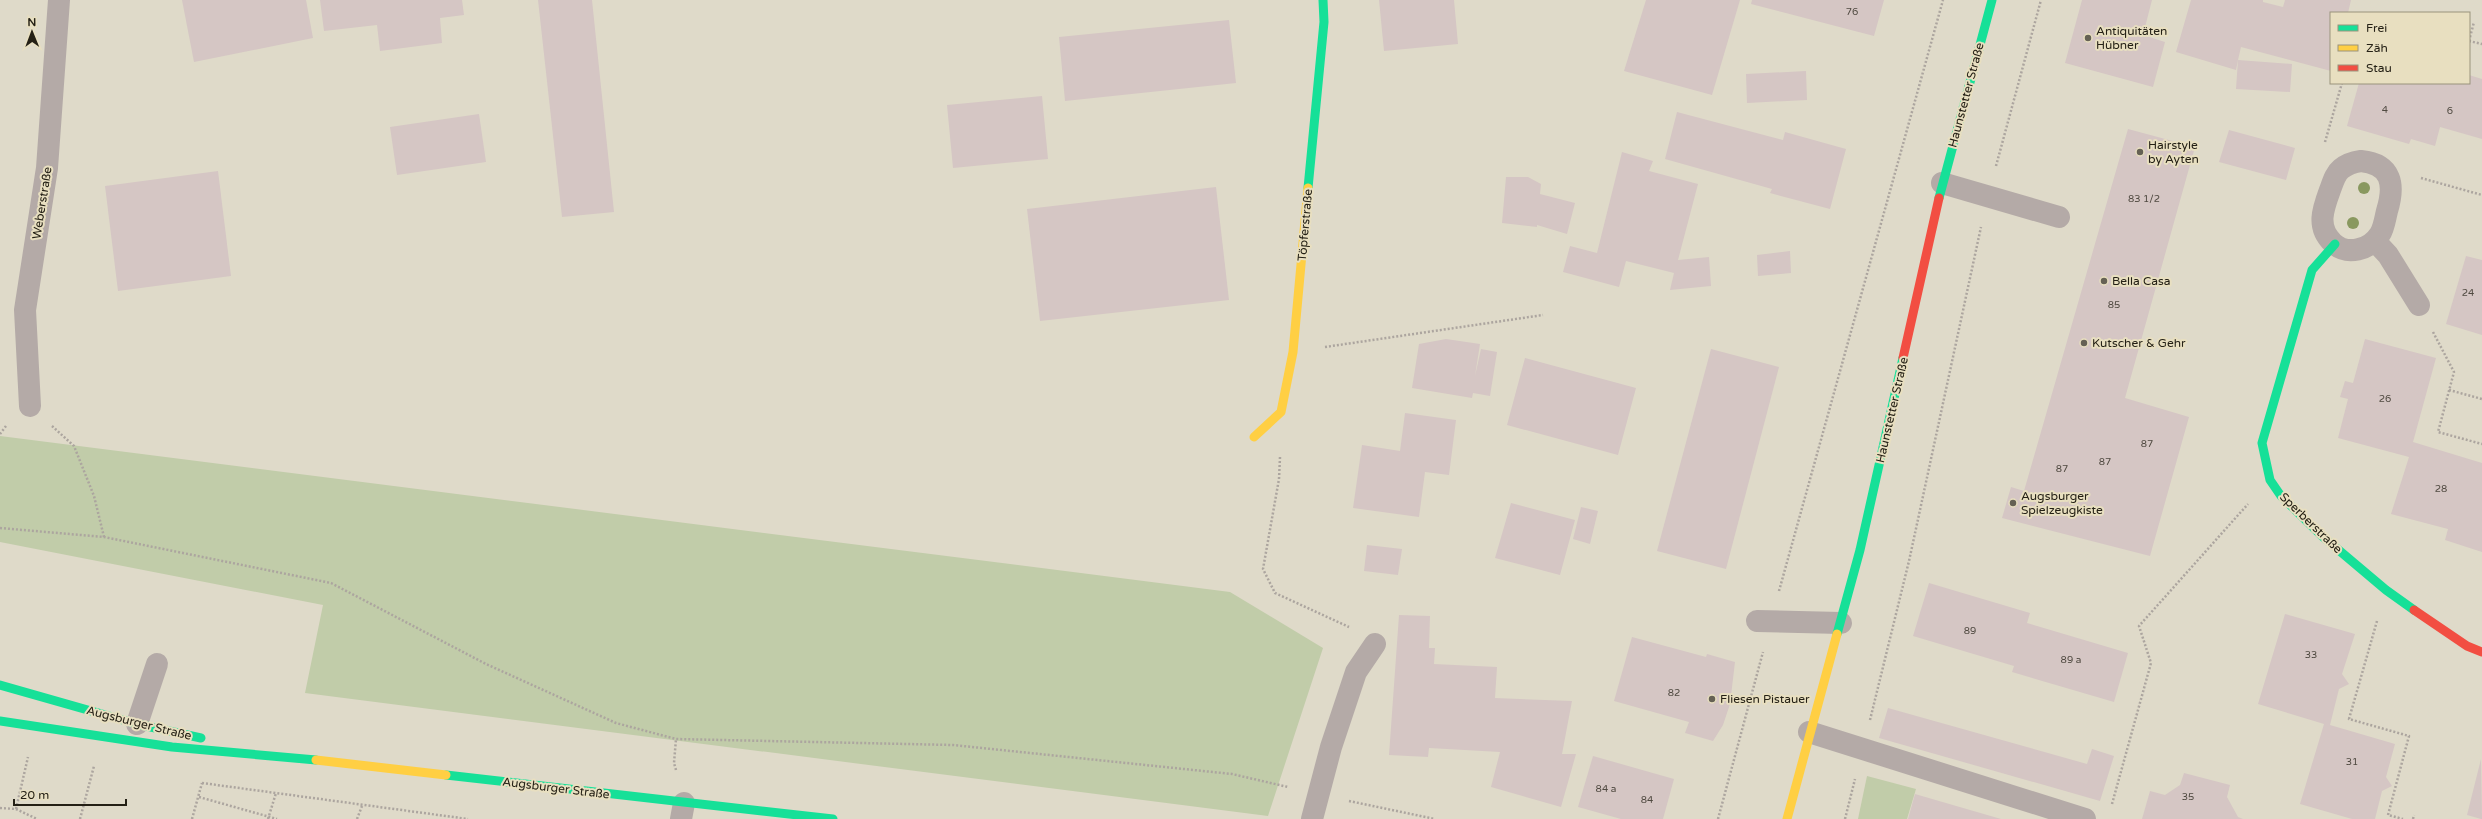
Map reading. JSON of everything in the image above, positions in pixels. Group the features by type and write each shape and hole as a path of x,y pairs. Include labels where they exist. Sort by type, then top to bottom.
{"street":[{"name":"Weberstraße","path":"30,406 25,310 48,168 59,0"},
{"name":"Töpferstraße","path":"1281,412 1293,352 1324,22 1323,0"},
{"name":"Haunstetter Straße","path":"1787,819 1809,732 1841,623 1880,465 1942,183 1992,0"},
{"path":"2361,161 2370,162 2380,167 2388,175 2392,184 2392,195 2381,232 2375,241 2356,250 2345,249 2335,244 2327,237 2322,219 2336,174 2343,167 2361,161"},
{"path":"1942,183 2059,217"},
{"path":"2375,241 2388,255 2419,305"},
{"name":"Sperberstraße","path":"2335,244 2312,270 2262,443 2270,480 2281,496 2322,536 2386,590 2467,646 2482,652"},
{"path":"1254,437 1281,412"},
{"path":"1764,621 1841,623"},
{"path":"1312,819 1331,747 1356,672 1375,644"},
{"path":"137,724 157,664"},
{"name":"Augsburger Straße","path":"0,685 137,724 278,756"},
{"name":"Augsburger Straße","path":"0,721 172,747 278,756 682,811 833,819"},
{"path":"1809,732 2085,819"}],"path":[{"path":"1718,819 1764,621 1943,0"},
{"path":"1845,819 1909,561 1988,196 2041,0"},
{"path":"2470,37 2474,22"},
{"path":"2470,41 2482,44"},
{"path":"2336,174 2321,156 2342,84"},
{"path":"2388,175 2422,178 2482,195"},
{"path":"2419,305 2454,372 2438,432 2482,444"},
{"path":"1293,352 1542,315"},
{"path":"2449,390 2482,399"},
{"path":"0,434 30,406 74,446 94,496 104,537"},
{"path":"1281,412 1279,479 1263,569 1275,593 1351,628 1375,644"},
{"path":"2110,812 2151,663 2139,626 2270,480"},
{"path":"0,528 104,537 331,583 486,664 616,723 676,739 953,745 1232,774 1435,819"},
{"path":"2386,590 2349,719 2409,736 2388,815 2403,819"},
{"path":"21,753 36,756"},
{"path":"16,809 28,754"},
{"path":"87,764 102,767"},
{"path":"80,819 94,766"},
{"path":"195,782 362,806 468,819"},
{"path":"192,819 202,783"},
{"path":"268,818 276,794"},
{"path":"199,797 268,818 277,819"},
{"path":"357,819 362,806"},
{"path":"0,808 16,809 37,819"},
{"path":"2413,819 2414,814"}],"green space":[{"path":"0,436 1230,592 1323,648 1268,816 305,693 323,605 0,542"},
{"path":"1867,776 1916,789 1907,819 1858,819"}],"building":[{"path":"182,0 306,0 313,38 194,62"},
{"path":"320,0 462,0 464,15 440,18 442,43 380,51 377,25 324,31"},
{"path":"538,0 592,0 614,212 562,217"},
{"path":"1379,0 1454,0 1458,44 1384,51"},
{"path":"1646,0 1740,0 1712,95 1624,71"},
{"path":"1752,0 1884,0 1874,36 1751,4"},
{"path":"2082,0 2152,0 2143,35 2165,42 2153,87 2065,63"},
{"path":"2191,0 2263,0 2263,2 2283,7 2285,0 2351,0 2348,12 2330,12 2330,71 2241,47 2236,70 2176,52"},
{"path":"1229,20 1236,83 1065,101 1059,37"},
{"path":"2238,60 2292,64 2290,92 2236,89"},
{"path":"1806,71 1807,100 1747,103 1746,74"},
{"path":"2470,75 2482,79 2482,139 2440,127 2435,146 2411,139 2409,144 2347,126 2359,84 2470,84"},
{"path":"1042,96 1048,159 953,168 947,105"},
{"path":"1677,112 1783,140 1785,132 1846,149 1830,209 1770,193 1772,189 1665,159"},
{"path":"479,114 486,162 397,175 390,127"},
{"path":"2128,129 2195,147 2125,398 2189,417 2150,556 2002,518 2011,487 2024,491"},
{"path":"2229,130 2295,148 2286,180 2219,162"},
{"path":"1622,152 1653,161 1649,171 1698,184 1678,260 1709,257 1711,286 1670,290 1674,273 1626,261 1619,287 1563,272 1570,246 1597,253"},
{"path":"218,171 231,276 118,291 105,186"},
{"path":"1506,177 1528,177 1541,184 1540,194 1575,203 1567,234 1537,225 1537,227 1502,223"},
{"path":"1216,187 1229,300 1040,321 1027,209"},
{"path":"1790,251 1791,273 1758,276 1757,255"},
{"path":"2466,256 2482,260 2482,335 2446,324"},
{"path":"1446,339 1480,344 1475,376 1481,349 1497,352 1490,396 1473,393 1472,398 1412,388 1419,344"},
{"path":"2365,339 2436,358 2413,442 2482,463 2482,552 2445,540 2448,529 2391,514 2409,457 2338,438 2348,399 2340,397 2345,381 2353,383"},
{"path":"1711,349 1779,367 1726,569 1657,551"},
{"path":"1525,358 1636,388 1618,455 1507,425"},
{"path":"1405,413 1456,420 1449,475 1425,472 1419,517 1353,508 1362,445 1400,451"},
{"path":"1511,503 1575,520 1560,575 1495,558"},
{"path":"1581,507 1598,511 1590,544 1573,539"},
{"path":"1367,545 1402,549 1398,575 1364,571"},
{"path":"1929,583 2030,613 2027,623 2128,653 2114,702 2012,672 2014,666 1913,636"},
{"path":"2285,614 2355,634 2342,674 2349,684 2339,689 2330,725 2395,744 2386,777 2392,786 2382,791 2375,819 2352,819 2300,804 2324,724 2258,704"},
{"path":"1399,615 1430,616 1429,648 1435,648 1434,664 1497,667 1495,698 1572,701 1562,754 1576,754 1561,807 1491,787 1500,752 1429,748 1428,757 1389,755"},
{"path":"1632,637 1706,657 1707,654 1735,662 1730,704 1723,725 1713,741 1685,733 1689,722 1614,701"},
{"path":"1888,708 2087,764 2092,749 2114,756 2100,801 1879,738"},
{"path":"1593,756 1674,779 1663,819 1621,819 1578,807"},
{"path":"2481,759 2482,819 2467,815"},
{"path":"2184,773 2230,785 2227,797 2238,817 2243,819 2142,819 2150,791 2165,795 2180,785"},
{"path":"1915,794 2001,819 1908,819"}],"traffic: fast":[{"path":"1308,188 1324,22 1323,0"},
{"path":"1939,198 1992,0"},
{"path":"2335,244 2312,270 2262,443 2270,480 2281,496 2322,536 2386,590 2414,610"},
{"path":"1837,634 1860,550 1903,358"},
{"path":"0,685 137,724 201,738"},
{"path":"0,721 172,747 316,760"},
{"path":"446,775 833,819"}],"traffic: slow":[{"path":"1254,437 1281,412 1293,352 1308,188"},
{"path":"1787,819 1837,634"},
{"path":"316,760 446,775"}],"traffic: jam":[{"path":"1903,358 1939,198"},
{"path":"2414,610 2467,646 2482,652"}],"place":[{"name":"Antiquitäten Hübner","path":"2088,38"},
{"name":"Hairstyle by Ayten","path":"2140,152"},
{"name":"Bella Casa","path":"2104,281"},
{"name":"Kutscher & Gehr","path":"2084,343"},
{"name":"Augsburger Spielzeugkiste","path":"2013,503"},
{"name":"Fliesen Pistauer","path":"1712,699"}]}
